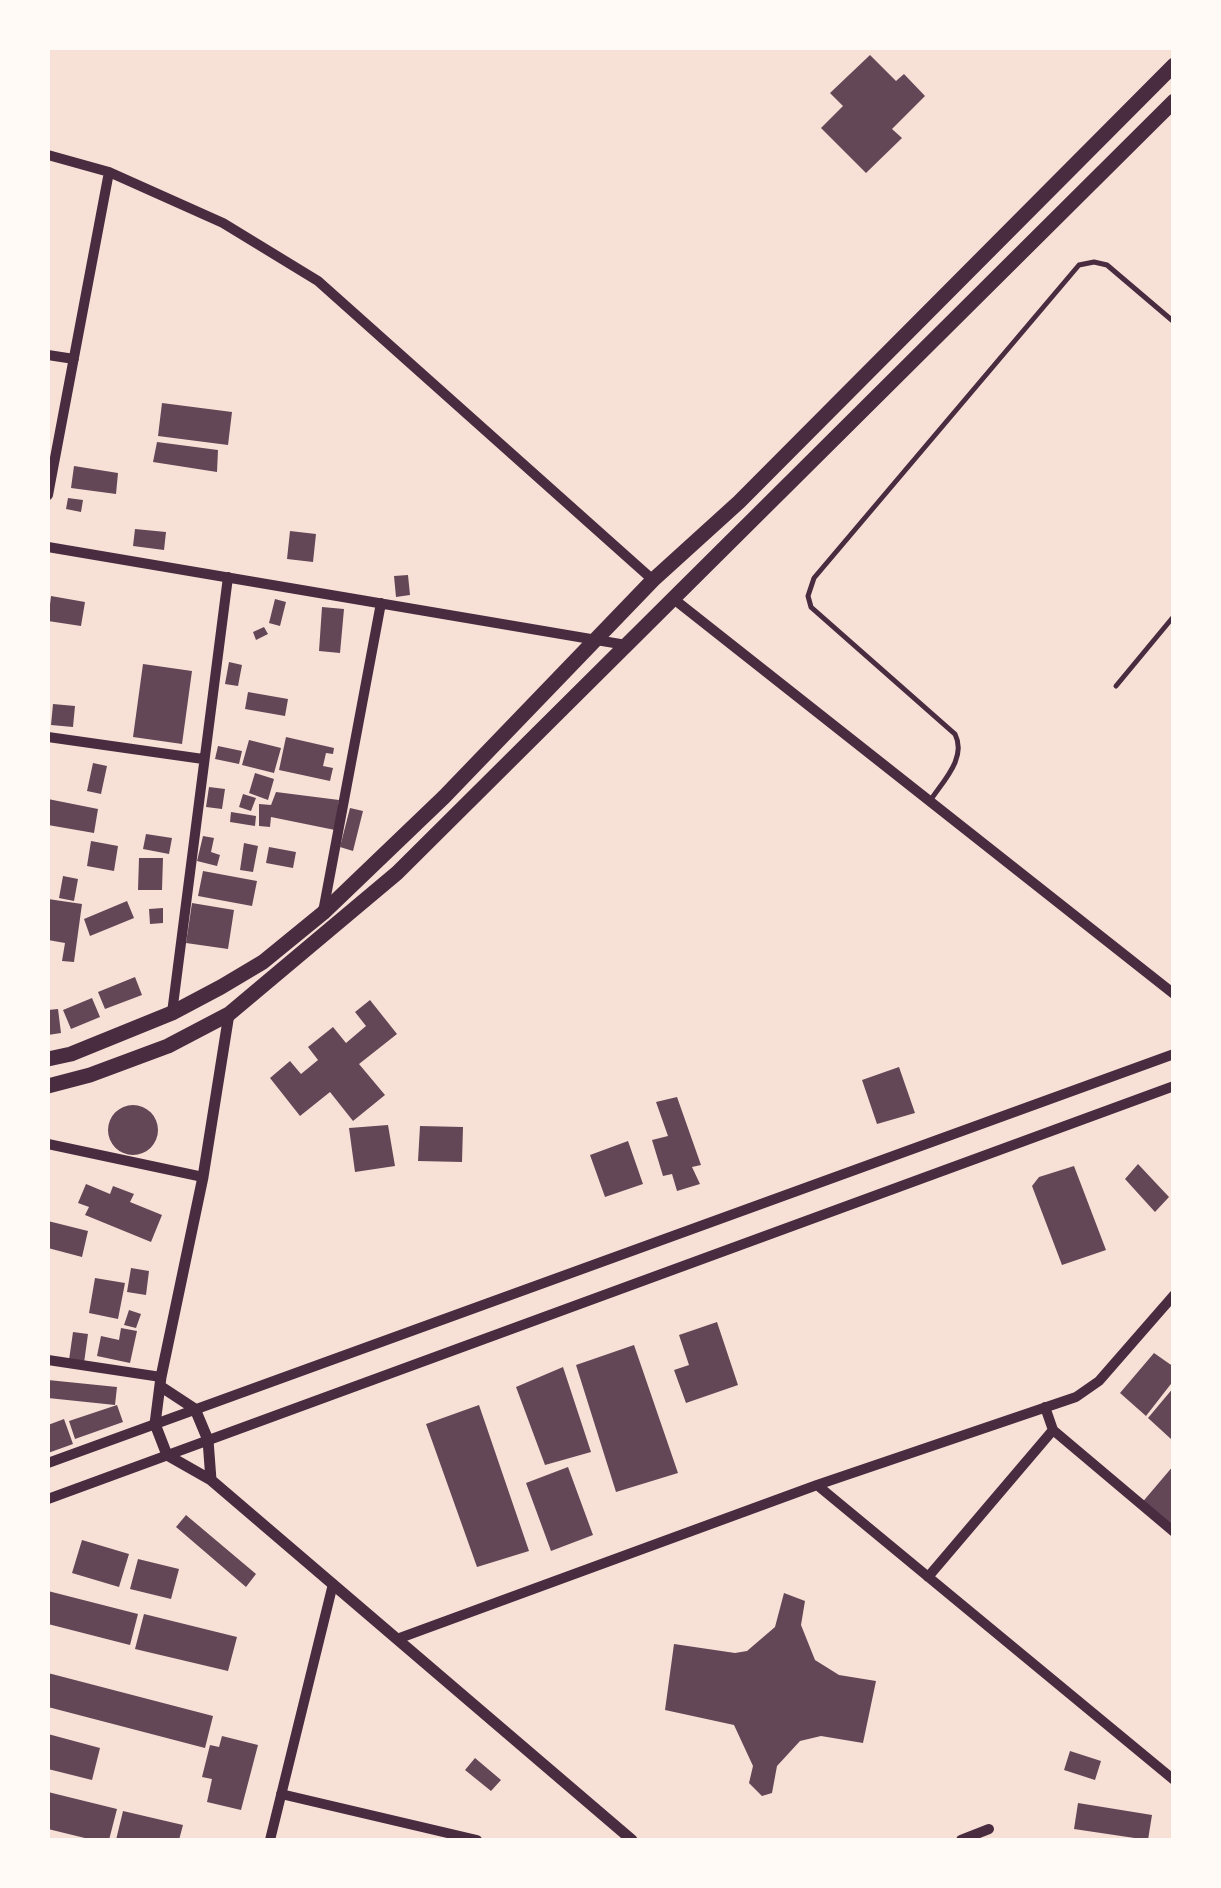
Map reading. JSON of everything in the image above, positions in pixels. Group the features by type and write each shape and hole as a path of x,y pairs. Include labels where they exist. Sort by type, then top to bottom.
{"main road":[{"path":"48,1059 172,1014 263,962 323,912 444,797 653,580 739,502 1174,65"},
{"path":"48,1086 168,1046 230,1014 398,873 1174,101"}],"street":[{"path":"48,154 109,172 223,223 318,280 653,580"},
{"path":"48,495 109,172"},
{"path":"48,355 74,359"},
{"path":"48,547 626,645"},
{"path":"172,1014 228,578"},
{"path":"674,600 1174,994"},
{"path":"323,912 381,604"},
{"path":"48,736 203,759"},
{"path":"230,1014 203,1178 161,1382 155,1424 167,1455 210,1480 632,1840"},
{"path":"48,1463 1174,1054"},
{"path":"48,1499 1174,1086"},
{"path":"48,1144 203,1178"},
{"path":"397,1640 817,1484 1076,1397 1100,1380 1174,1295"},
{"path":"48,1360 161,1382 195,1409 208,1440 210,1480"},
{"path":"1045,1407 1052,1430 1174,1532"},
{"path":"928,1577 1052,1430"},
{"path":"817,1484 1174,1780"},
{"path":"270,1840 333,1584"},
{"path":"281,1794 477,1840"},
{"path":"961,1840 989,1829"}],"lane":[{"path":"930,801 958,757 961,745 955,734 811,606 808,596 814,578 1079,266 1094,262 1107,266 1174,322"},
{"path":"1116,686 1174,616"}],"building":[{"path":"870,55 896,81 904,74 925,96 892,129 902,138 866,173 821,128 843,106 830,93"},
{"path":"162,403 232,412 228,445 158,436"},
{"path":"157,442 218,450 217,472 153,462"},
{"path":"74,466 118,473 116,494 71,488"},
{"path":"68,498 83,500 81,512 66,509"},
{"path":"135,529 166,532 164,550 133,546"},
{"path":"290,531 316,534 313,562 287,559"},
{"path":"408,575 410,595 396,597 394,576"},
{"path":"51,596 85,602 81,626 48,621"},
{"path":"275,599 286,602 280,626 269,623"},
{"path":"322,607 344,609 340,653 319,651"},
{"path":"264,627 268,634 256,640 253,632"},
{"path":"229,662 242,665 238,686 225,684"},
{"path":"143,664 192,671 182,744 133,737"},
{"path":"248,692 288,699 285,716 245,709"},
{"path":"53,704 75,706 73,727 51,725"},
{"path":"286,737 334,748 333,754 326,753 323,766 333,768 330,781 279,770"},
{"path":"249,740 281,748 274,773 242,765"},
{"path":"218,746 242,751 239,764 215,759"},
{"path":"93,763 107,766 101,794 87,791"},
{"path":"255,773 274,779 268,800 249,793"},
{"path":"209,787 225,789 222,809 206,807"},
{"path":"276,792 339,800 335,830 271,817 270,827 259,826 259,804 271,805"},
{"path":"243,794 256,798 251,811 239,807"},
{"path":"48,799 98,809 94,833 48,825"},
{"path":"350,808 363,811 353,851 340,847"},
{"path":"231,812 256,816 255,826 230,822"},
{"path":"146,834 172,838 169,854 143,849"},
{"path":"203,836 214,838 211,852 220,855 217,866 197,861"},
{"path":"91,841 118,846 114,871 87,866"},
{"path":"244,843 258,846 253,872 240,870"},
{"path":"269,847 296,852 293,868 266,863"},
{"path":"139,858 163,858 162,890 138,890"},
{"path":"203,871 257,881 252,906 198,896"},
{"path":"63,876 78,879 74,901 59,898"},
{"path":"48,899 82,904 74,962 62,961 65,943 48,940"},
{"path":"127,901 134,918 90,936 84,919"},
{"path":"192,903 234,910 228,949 186,943"},
{"path":"163,908 163,923 150,924 149,909"},
{"path":"135,977 142,995 105,1009 98,992"},
{"path":"92,998 100,1017 71,1029 63,1010"},
{"path":"370,1000 397,1034 359,1064 385,1095 353,1121 330,1092 300,1116 270,1078 290,1061 301,1074 318,1060 308,1047 333,1027 346,1043 366,1026 355,1012"},
{"path":"58,1009 61,1033 48,1035 48,1010"},
{"path":"899,1067 915,1113 877,1124 862,1080"},
{"path":"677,1097 701,1165 692,1167 700,1184 677,1191 672,1174 663,1176 652,1140 668,1136 656,1102"},
{"path":"133,1105 151,1112 158,1130 151,1148 133,1155 115,1148 108,1130 115,1112"},
{"path":"388,1125 395,1166 355,1172 349,1128"},
{"path":"420,1126 463,1127 462,1162 418,1161"},
{"path":"628,1141 643,1184 605,1197 590,1155"},
{"path":"1138,1164 1169,1197 1155,1212 1125,1179"},
{"path":"1074,1166 1106,1250 1062,1265 1032,1186 1039,1177"},
{"path":"86,1184 110,1194 113,1186 134,1194 130,1202 162,1215 151,1242 85,1215 89,1207 78,1203"},
{"path":"48,1221 88,1231 82,1257 48,1248"},
{"path":"131,1268 149,1271 146,1295 127,1292"},
{"path":"95,1278 125,1283 118,1319 89,1313"},
{"path":"129,1310 141,1314 136,1328 124,1325"},
{"path":"717,1322 738,1385 686,1403 674,1370 689,1365 679,1335"},
{"path":"121,1328 137,1331 130,1363 97,1356 101,1336 119,1340"},
{"path":"73,1332 88,1334 84,1363 69,1360"},
{"path":"634,1345 678,1473 616,1492 576,1365"},
{"path":"1154,1353 1174,1367 1174,1380 1146,1416 1120,1393"},
{"path":"563,1367 591,1452 545,1465 516,1387"},
{"path":"48,1380 117,1387 115,1405 48,1398"},
{"path":"1174,1387 1174,1435 1171,1439 1148,1418"},
{"path":"117,1405 123,1422 75,1439 69,1421"},
{"path":"479,1405 529,1551 477,1567 426,1424"},
{"path":"64,1419 73,1444 48,1453 48,1425"},
{"path":"1174,1465 1174,1529 1140,1505"},
{"path":"568,1467 593,1535 551,1551 526,1483"},
{"path":"186,1515 256,1574 246,1587 176,1527"},
{"path":"82,1540 129,1554 119,1587 72,1573"},
{"path":"138,1559 179,1569 171,1599 130,1589"},
{"path":"48,1591 138,1614 130,1645 48,1624"},
{"path":"784,1593 805,1601 801,1625 815,1660 839,1675 876,1681 863,1743 821,1736 800,1741 777,1766 772,1793 762,1796 749,1783 753,1766 734,1725 665,1710 674,1644 735,1653 747,1651 775,1627"},
{"path":"144,1614 237,1637 228,1671 135,1649"},
{"path":"48,1673 213,1716 205,1748 48,1707"},
{"path":"48,1734 100,1748 92,1780 48,1769"},
{"path":"222,1736 258,1745 241,1810 207,1802 212,1779 202,1777 210,1745 219,1747"},
{"path":"1070,1751 1101,1761 1095,1780 1064,1770"},
{"path":"475,1758 501,1780 491,1791 465,1770"},
{"path":"48,1792 117,1809 109,1840 48,1829"},
{"path":"1078,1803 1152,1815 1148,1840 1074,1829"},
{"path":"123,1811 183,1825 179,1840 116,1840"}]}
